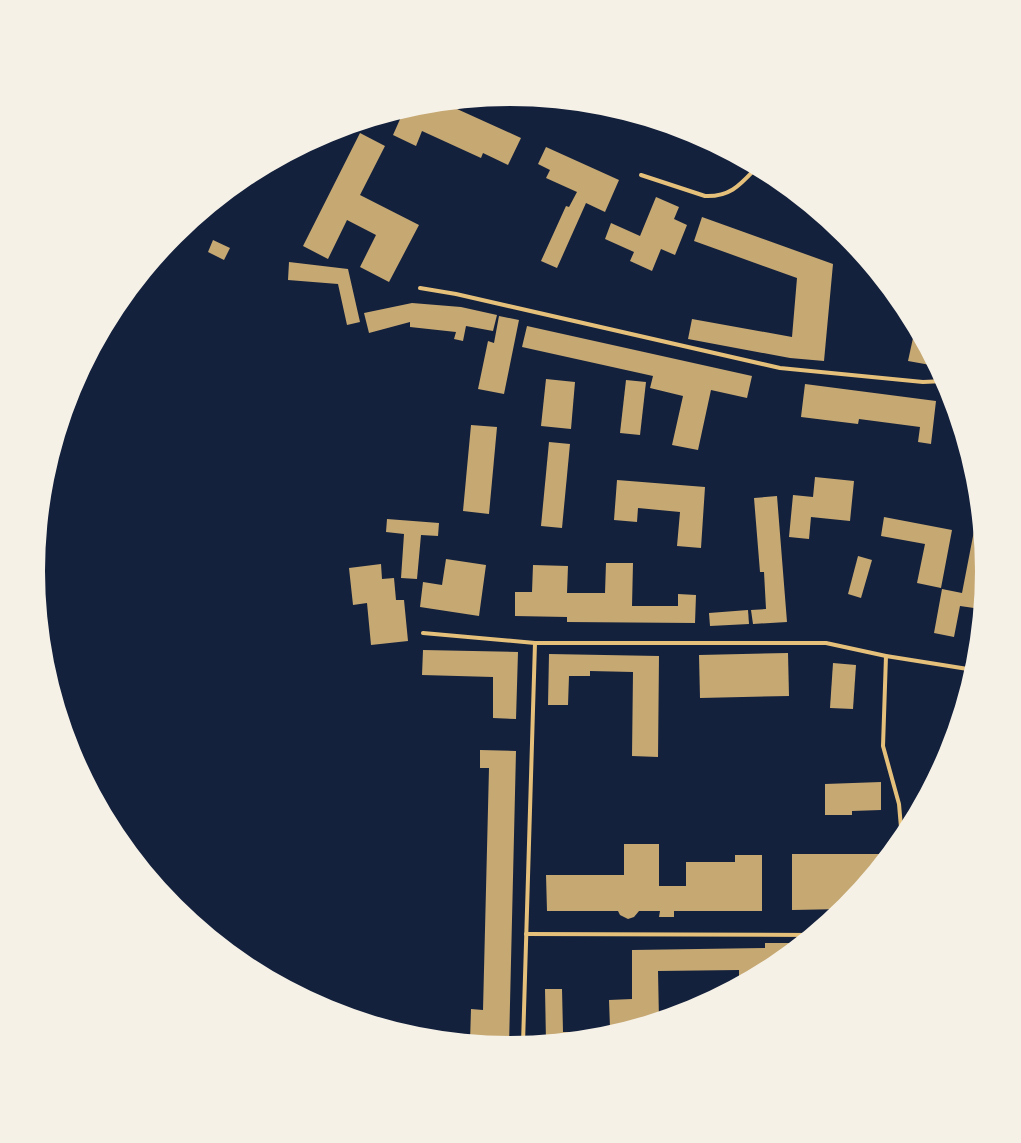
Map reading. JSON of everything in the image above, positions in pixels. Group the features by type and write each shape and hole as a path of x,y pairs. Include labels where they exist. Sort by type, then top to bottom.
{"lane":[{"path":"641,175 705,196 714,197 725,195 739,186 751,173"},
{"path":"420,288 456,294 780,368 936,382"},
{"path":"423,633 535,643 826,644 965,669"},
{"path":"523,1037 535,643"},
{"path":"886,656 882,746 899,804 901,825"},
{"path":"526,934 801,935"}],"building":[{"path":"458,109 521,138 508,165 483,153 481,158 422,131 416,146 393,135 400,120"},
{"path":"360,133 385,146 360,195 419,225 389,282 360,267 376,235 347,220 328,259 303,246"},
{"path":"546,147 619,180 605,212 586,203 557,268 541,261 566,206 569,207 577,192 546,178 550,170 538,164"},
{"path":"656,197 679,207 674,219 687,225 675,255 661,249 652,271 630,261 634,252 605,239 611,223 640,236"},
{"path":"702,217 833,264 824,361 790,358 688,339 692,319 792,337 797,278 694,241"},
{"path":"213,240 230,248 224,260 208,252"},
{"path":"289,262 348,269 360,322 347,325 338,284 288,280"},
{"path":"412,303 461,307 497,315 493,331 466,326 463,341 454,339 456,332 410,327 410,322 369,333 364,313"},
{"path":"499,316 519,320 504,394 478,389 488,341 494,343"},
{"path":"527,326 752,376 747,398 711,390 698,450 672,445 683,396 650,388 653,376 522,347"},
{"path":"913,338 913,338 927,364 908,361"},
{"path":"546,379 575,382 571,429 541,426"},
{"path":"626,380 646,382 640,435 620,433"},
{"path":"805,384 936,401 931,444 918,442 920,427 859,419 858,424 801,417"},
{"path":"471,425 497,427 489,514 463,511"},
{"path":"549,442 570,444 562,528 541,526"},
{"path":"815,477 854,481 850,521 811,517 809,539 789,537 793,495 813,497"},
{"path":"617,480 705,487 701,548 677,546 680,512 638,508 637,522 614,520"},
{"path":"777,496 787,622 753,624 751,610 766,609 764,572 760,572 754,498"},
{"path":"884,517 952,530 941,588 917,583 925,544 881,536"},
{"path":"387,519 439,523 438,536 421,535 417,579 401,578 404,534 386,532"},
{"path":"974,531 976,571 974,608 960,606 954,637 934,633 942,589 962,593"},
{"path":"858,556 872,560 861,598 848,594"},
{"path":"446,559 486,565 479,616 420,607 423,582 442,585"},
{"path":"606,563 633,563 632,606 678,606 678,594 696,595 695,623 567,622 567,617 515,616 515,592 532,592 533,565 568,566 567,593 605,593"},
{"path":"381,564 382,579 394,578 396,600 404,600 408,641 371,645 367,603 353,605 349,568"},
{"path":"748,610 749,624 710,626 709,613"},
{"path":"423,650 518,652 516,719 493,718 493,677 422,675"},
{"path":"788,653 789,696 700,698 699,655"},
{"path":"549,654 659,656 658,757 632,756 633,672 590,671 590,676 569,676 568,705 548,705"},
{"path":"833,663 856,665 853,709 830,708"},
{"path":"480,750 516,751 509,1037 470,1035 471,1009 483,1010 489,768 480,768"},
{"path":"881,782 881,810 852,811 852,815 825,815 825,784"},
{"path":"624,844 659,844 659,886 686,886 686,862 735,862 735,855 762,855 762,911 674,911 674,917 659,917 660,911 639,911 634,917 628,919 620,915 618,911 547,911 546,875 624,875"},
{"path":"792,854 881,854 831,909 792,910"},
{"path":"765,943 791,943 739,977 739,970 658,971 659,1012 610,1026 609,1000 632,999 632,950 765,948"},
{"path":"545,989 562,989 563,1032 577,1032 546,1036"}]}
